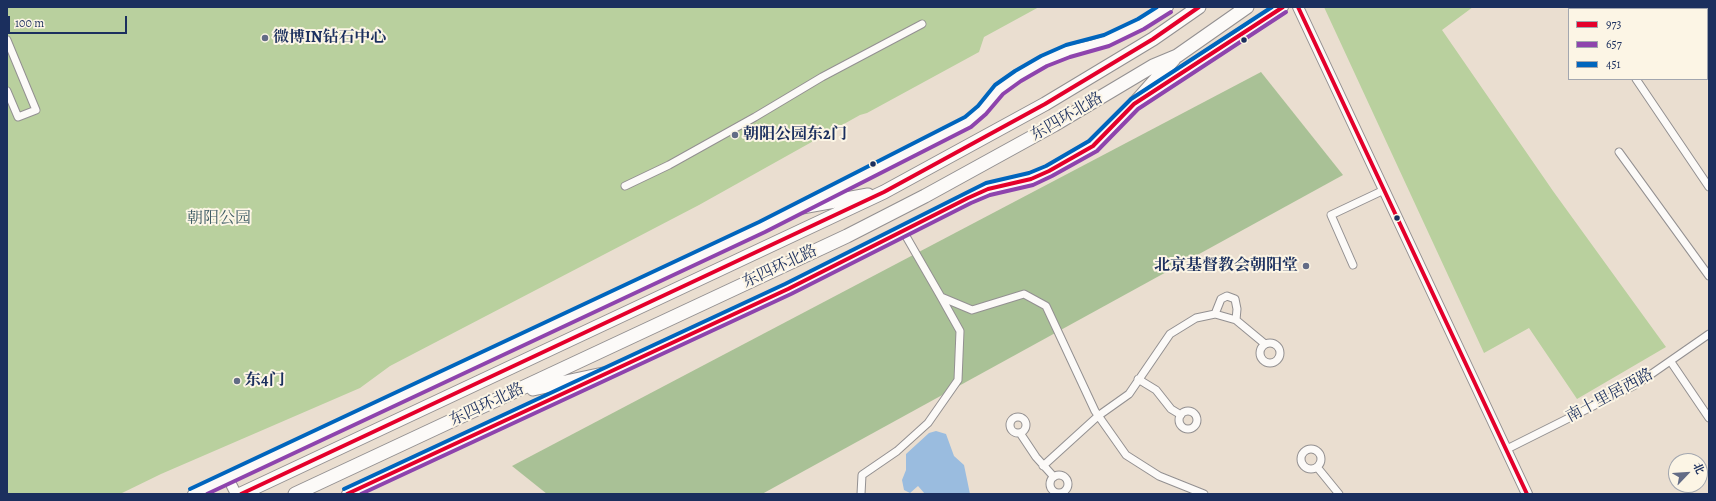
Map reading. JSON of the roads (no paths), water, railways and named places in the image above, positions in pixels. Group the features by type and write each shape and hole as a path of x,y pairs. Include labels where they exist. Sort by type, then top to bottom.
{"highway":[{"name":"东四环北路","path":"245,492 884,192 1046,104 1153,39 1199,7"},
{"name":"东四环北路","path":"295,494 847,236 1054,125 1153,66 1177,56 1247,7"},
{"path":"1134,104 1177,56"},
{"path":"802,207 884,192"},
{"path":"511,393 603,374"}],"street":[{"path":"193,494 711,252 802,207 968,122 982,110 999,90 1018,76 1044,61 1068,51 1106,41 1141,24 1168,7"},
{"name":"东四环北路","path":"347,494 788,289 988,189 1031,179 1049,171 1093,146 1134,104 1283,7"},
{"path":"1298,7 1527,494"},
{"path":"625,186 669,165 755,117 822,77 922,24"},
{"path":"7,40 36,110 18,117 7,91"},
{"path":"1637,80 1709,187"},
{"path":"1619,152 1709,276"},
{"path":"1353,265 1331,215 1384,190"},
{"path":"861,494 862,475 897,451 928,422 958,380 960,331 903,231"},
{"path":"940,298 972,310 1024,294 1046,306 1098,416 1126,455 1158,476 1204,494"},
{"path":"1215,314 1221,299 1227,296 1235,299 1237,309 1236,320"},
{"path":"1044,466 1098,416 1129,394 1170,334 1196,318 1215,314 1236,320 1265,344"},
{"name":"南十里居西路","path":"1507,449 1637,384 1671,362 1709,334"},
{"path":"1671,362 1709,418"},
{"path":"1138,379 1156,390 1171,408 1181,415"},
{"path":"1020,433 1054,477"},
{"path":"1317,467 1338,494"},
{"path":"228,478 236,494"}],"water":[{"path":"936,431 946,434 954,456 964,465 970,494 925,494 918,486 910,493 904,490 902,480 906,470 906,454 929,433"}],"place":[{"name":"微博IN钻石中心","path":"265,38"},
{"name":"朝阳公园东2门","path":"735,135"},
{"name":"北京基督教会朝阳堂","path":"1306,266"},
{"name":"东4门","path":"237,381"}],"park label":[{"name":"朝阳公园","path":"219,219"}]}
